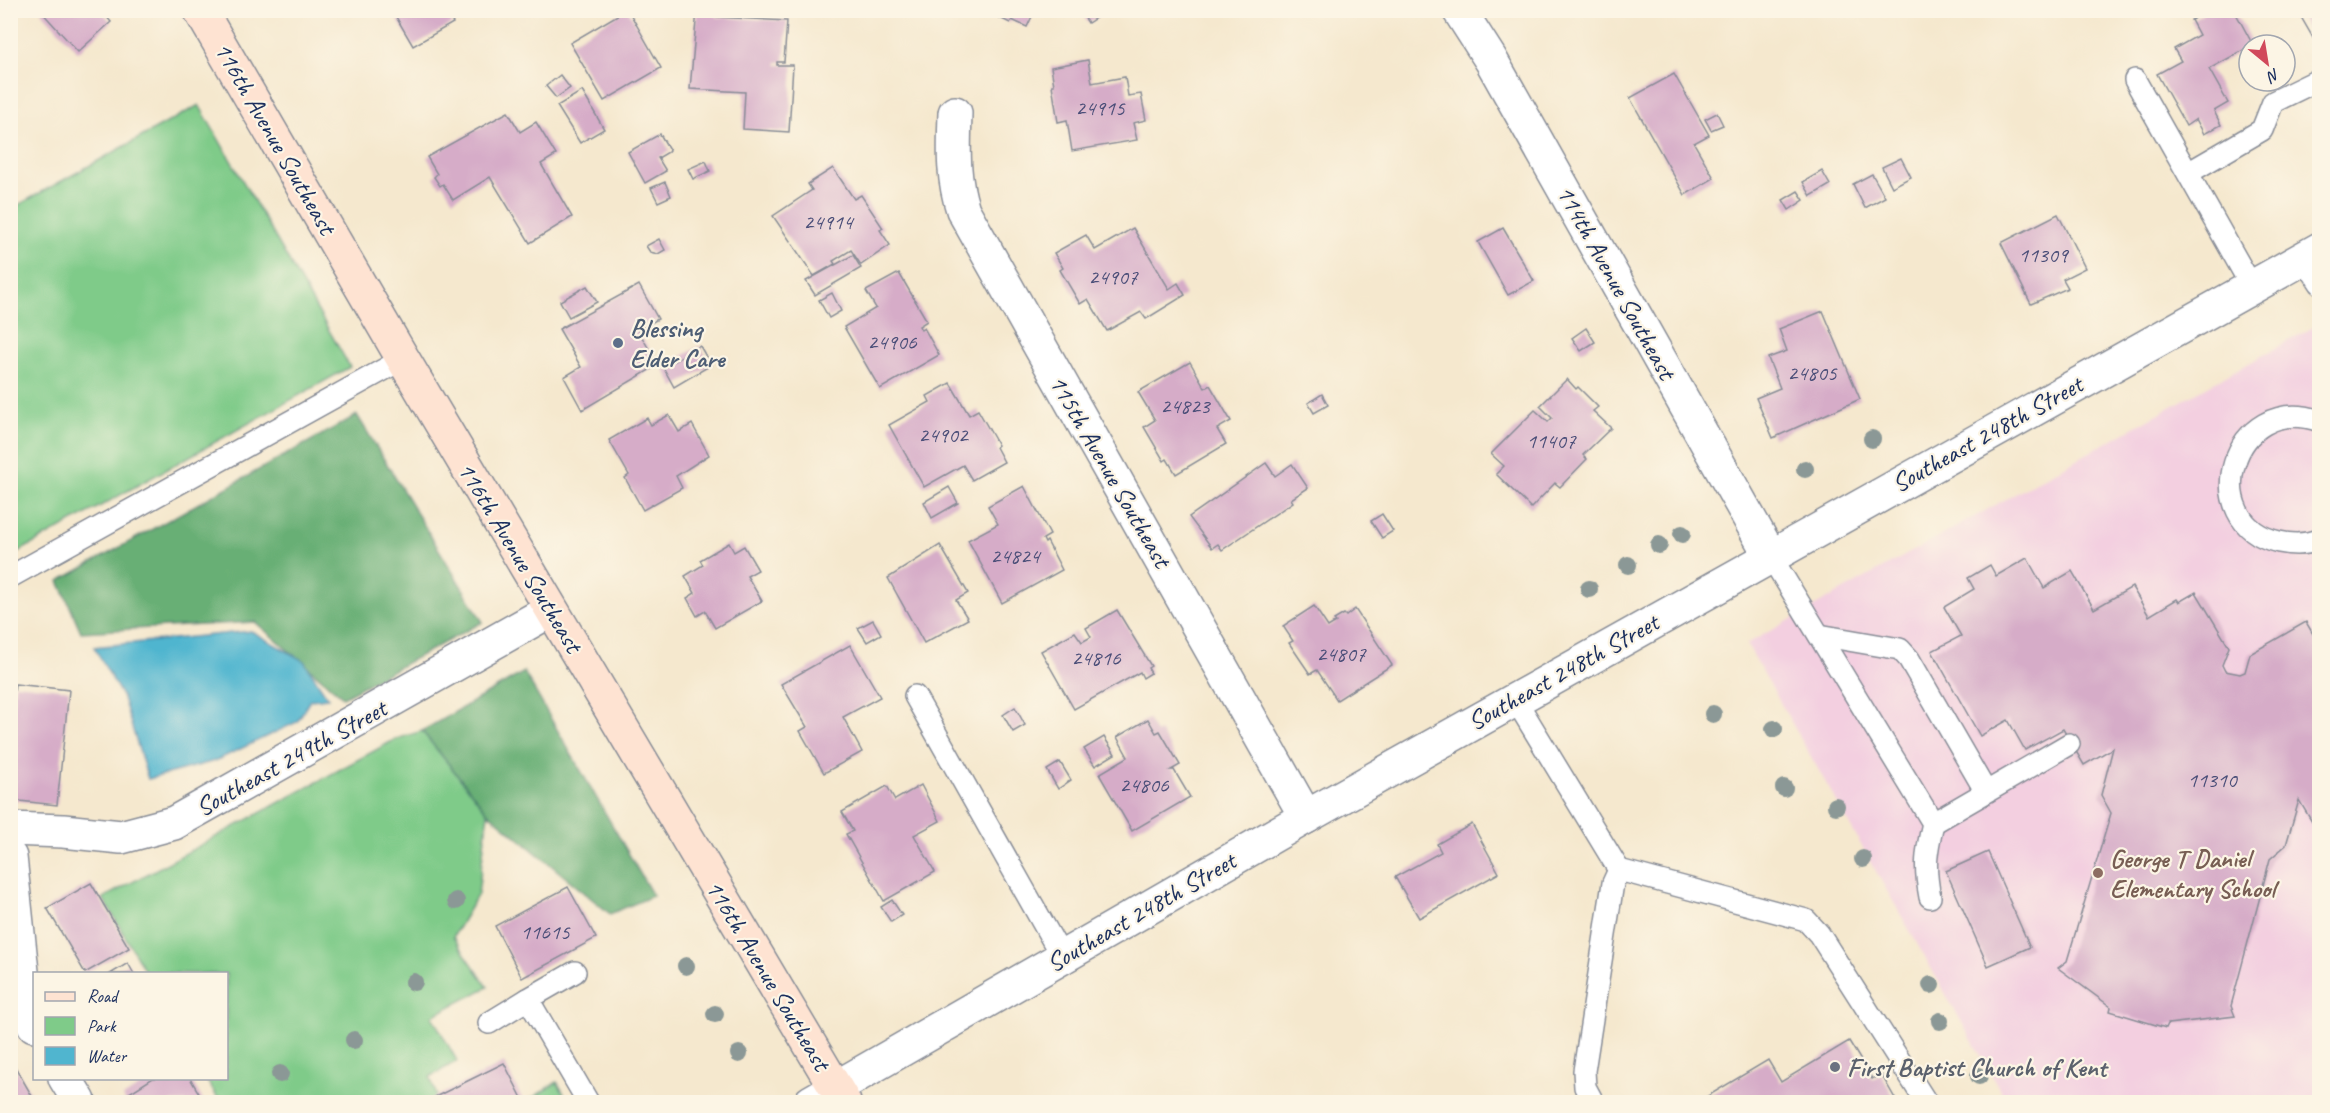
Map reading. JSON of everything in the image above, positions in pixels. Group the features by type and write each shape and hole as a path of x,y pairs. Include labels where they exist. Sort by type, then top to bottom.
{"main road":[{"name":"116th Avenue Southeast","path":"200,10 552,610 830,1098"}],"street":[{"name":"114th Avenue Southeast","path":"1460,10 1497,70 1770,555"},
{"name":"115th Avenue Southeast","path":"955,113 954,175 963,210 1306,817"},
{"name":"Southeast 248th Street","path":"830,1098 1062,957 1770,555 2252,287 2314,263"},
{"name":"Southeast 249th Street","path":"10,829 63,831 121,837 174,823 552,610"},
{"path":"10,857 26,1010 33,1023"}],"lane":[{"path":"2188,173 2262,130 2273,102 2319,78"},
{"path":"2135,80 2252,287"},
{"path":"10,577 404,359"},
{"path":"2319,421 2306,416 2285,416 2266,423 2249,435 2237,452 2231,472 2232,493 2239,512 2253,529 2271,540 2293,544 2319,539"},
{"path":"1770,555 1933,823 1925,856 1930,897"},
{"path":"1819,635 1900,649 1909,659 1986,792"},
{"path":"915,696 1062,957"},
{"path":"1515,699 1619,870 1806,920 1819,934 1926,1102"},
{"path":"1933,823 2069,744"},
{"path":"1593,1102 1585,1087 1584,1071 1612,882 1619,870"},
{"path":"489,1023 574,972"},
{"path":"528,999 588,1102"}],"shaded area":[{"name":"George T Daniel Elementary School","path":"2319,324 2319,1102 2007,1102 1747,644"}],"green space":[{"path":"199,105 350,367 11,556 11,209"},
{"path":"357,415 483,622 343,697 255,622 81,632 59,581"},
{"path":"524,672 653,896 610,914 488,813 422,731"},
{"path":"422,731 488,813 478,894 453,937 488,987 432,1016 457,1061 430,1077 439,1102 220,1102 207,1080 228,1080 228,972 145,972 103,898 396,739"},
{"path":"557,1082 569,1102 526,1102"}],"water":[{"path":"251,631 304,661 328,698 310,700 297,722 215,761 148,779 123,698 94,647"}],"building":[{"path":"40,10 101,10 111,22 78,52"},
{"path":"392,10 445,10 453,23 413,46"},
{"path":"626,10 661,68 604,101 570,43"},
{"path":"697,10 717,10 717,17 787,21 784,62 777,62 777,65 793,65 789,132 743,129 745,92 690,89"},
{"path":"984,10 1035,10 1027,27 1012,20 1010,23"},
{"path":"1080,10 1097,10 1100,15 1088,23"},
{"path":"2209,10 2234,10 2246,33 2237,33 2237,54 2209,69 2228,103 2214,111 2221,125 2204,134 2196,119 2186,126 2157,74 2181,61 2174,49 2199,35 2191,20"},
{"path":"2297,10 2320,10 2320,50"},
{"path":"1088,60 1092,83 1125,77 1128,96 1141,94 1146,120 1133,123 1137,140 1072,151 1067,120 1058,122 1051,67"},
{"path":"1674,74 1709,135 1694,143 1714,178 1685,195 1630,98"},
{"path":"560,75 570,88 556,98 546,86"},
{"path":"582,91 604,129 580,143 557,106"},
{"path":"508,112 520,132 536,122 556,155 541,164 572,217 530,243 490,177 453,200 443,184 440,186 434,177 437,174 427,157"},
{"path":"1717,113 1723,125 1711,130 1705,119"},
{"path":"660,134 670,151 658,158 666,171 645,183 628,152"},
{"path":"1901,158 1911,177 1892,187 1882,167"},
{"path":"706,161 710,171 693,179 688,169"},
{"path":"833,168 854,199 861,195 883,228 880,230 890,245 861,265 851,250 833,261 835,264 814,276 773,216 812,190 808,184"},
{"path":"1822,171 1830,185 1811,196 1803,182"},
{"path":"1872,174 1885,197 1865,208 1853,184"},
{"path":"665,182 671,196 658,202 651,188"},
{"path":"1798,191 1804,200 1789,210 1783,200"},
{"path":"2058,214 2085,268 2063,279 2068,288 2031,304 2001,243"},
{"path":"1133,228 1169,289 1178,283 1185,295 1146,319 1141,312 1107,331 1088,299 1080,304 1060,270 1063,268 1054,253 1086,235 1095,250"},
{"path":"1503,228 1534,281 1508,295 1478,242"},
{"path":"659,239 665,250 658,254 650,252 646,246"},
{"path":"853,255 861,268 815,295 806,281"},
{"path":"899,273 927,321 919,326 921,330 924,328 939,355 880,389 844,327 876,308 866,291"},
{"path":"639,285 658,319 638,330 658,365 582,410 564,377 581,367 559,329"},
{"path":"587,286 597,302 569,317 560,301"},
{"path":"832,293 841,311 829,318 819,300"},
{"path":"1823,311 1860,399 1773,438 1756,398 1780,388 1768,358 1787,351 1779,329"},
{"path":"1586,328 1595,342 1581,351 1572,338"},
{"path":"700,346 711,365 674,387 663,367"},
{"path":"1190,362 1205,388 1210,385 1231,421 1217,429 1226,444 1176,474 1167,459 1164,461 1144,427 1155,420 1138,392"},
{"path":"1567,379 1598,407 1593,411 1611,428 1583,455 1587,459 1560,487 1555,483 1531,508 1496,474 1504,466 1491,454 1535,410 1548,422 1552,418 1540,406"},
{"path":"950,383 969,415 978,410 998,445 996,447 1004,462 972,480 963,465 924,487 889,425 930,402 927,396"},
{"path":"1322,394 1328,405 1314,413 1308,403"},
{"path":"669,415 679,432 692,424 709,455 676,476 682,488 643,510 625,478 629,475 609,440 647,418 651,425"},
{"path":"1266,463 1275,476 1292,464 1308,488 1291,499 1293,502 1222,550 1218,544 1212,548 1189,517"},
{"path":"1024,486 1050,535 1043,539 1045,543 1047,541 1062,570 1002,603 968,540 998,524 988,506"},
{"path":"949,487 958,503 932,518 924,502"},
{"path":"1382,514 1393,531 1382,538 1371,521"},
{"path":"729,543 734,552 744,546 758,570 747,576 762,601 715,628 705,611 697,616 687,598 695,593 685,576 703,565 700,560"},
{"path":"940,545 968,593 956,600 968,619 924,643 888,578"},
{"path":"2027,558 2044,588 2072,571 2094,609 2132,587 2149,616 2177,599 2179,602 2196,592 2229,647 2222,665 2225,671 2240,674 2245,672 2250,654 2306,622 2316,639 2320,637 2320,824 2315,827 2299,800 2286,845 2270,859 2231,1006 2235,1016 2168,1024 2166,1028 2110,1011 2111,1007 2058,968 2067,961 2111,813 2101,795 2113,748 2084,765 2063,729 2025,750 2008,720 1980,736 1932,651 1961,636 1944,607 1974,589 1968,578 1990,565 1996,576"},
{"path":"1314,606 1328,627 1336,622 1334,620 1344,614 1346,616 1355,609 1392,665 1337,700 1317,670 1310,674 1289,643 1293,641 1283,626"},
{"path":"1117,610 1151,666 1148,668 1151,673 1143,678 1140,672 1074,709 1041,651 1075,632 1082,642 1091,637 1086,628"},
{"path":"873,620 881,634 867,642 858,628"},
{"path":"850,645 880,697 843,717 862,752 824,773 800,731 807,727 781,684"},
{"path":"15,684 69,690 57,805 10,800 10,732"},
{"path":"1015,707 1025,725 1013,732 1003,715"},
{"path":"1148,719 1156,733 1160,731 1180,765 1171,770 1174,770 1190,797 1132,831 1099,774 1128,757 1117,737"},
{"path":"1104,737 1115,754 1095,766 1084,749"},
{"path":"1060,762 1071,780 1058,789 1047,770"},
{"path":"921,785 940,821 914,835 935,872 884,901 846,834 853,831 842,812 887,786 895,800"},
{"path":"1472,824 1499,873 1419,918 1395,877 1441,852 1437,844"},
{"path":"1988,852 2030,947 1988,966 1946,871"},
{"path":"91,883 129,948 84,972 47,908"},
{"path":"568,887 596,938 522,978 495,926"},
{"path":"892,900 902,915 891,922 881,907"},
{"path":"128,963 133,972 113,972"},
{"name":"First Baptist Church of Kent","path":"1849,1041 1872,1079 1881,1074 1897,1102 1702,1102 1701,1100 1768,1060 1781,1082"},
{"path":"10,1058 32,1096 21,1102 10,1102"},
{"path":"504,1063 524,1102 425,1102"},
{"path":"150,1080 191,1080 204,1102 126,1102 123,1097"}],"place":[{"name":"Blessing Elder Care","path":"618,343"},
{"name":"George T Daniel Elementary School","path":"2098,873"},
{"name":"First Baptist Church of Kent","path":"1835,1067"}]}
